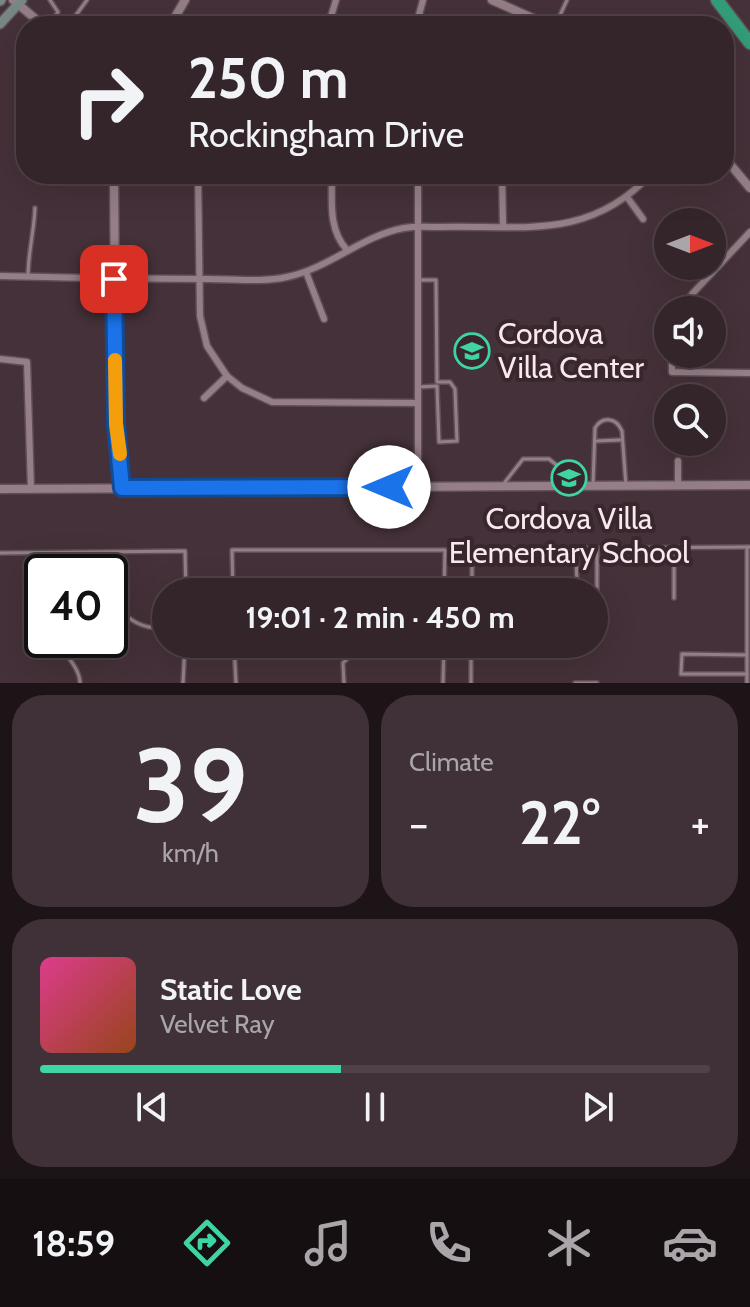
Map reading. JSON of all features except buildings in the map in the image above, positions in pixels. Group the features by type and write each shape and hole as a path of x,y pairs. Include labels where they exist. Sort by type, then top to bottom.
{"highway":[{"path":"709,0 726,16"},
{"path":"717,0 729,16"},
{"path":"734,22 750,43"},
{"path":"734,24 740,30"}],"main road":[{"path":"0,24 18,1"}],"street":[{"path":"492,0 528,16"},
{"path":"18,1 35,16"},
{"path":"516,16 518,12"},
{"path":"734,169 750,188"},
{"path":"114,184 116,424 122,488"},
{"path":"198,184 200,316 211,354 227,376 242,388 272,402 418,403"},
{"path":"332,184 334,228 347,250"},
{"path":"418,184 418,487"},
{"path":"502,184 503,225"},
{"path":"0,276 277,279 306,272 390,232 419,228 503,225 539,228 564,225 601,212 627,197 641,184"},
{"path":"627,197 643,219"},
{"path":"691,296 750,232"},
{"path":"306,272 324,319"},
{"path":"0,359 27,362 30,485"},
{"path":"672,368 672,372 750,373"},
{"path":"204,398 227,376"},
{"path":"678,461 678,485"},
{"path":"0,489 30,485 122,488 750,485"}],"lane":[{"path":"28,277 28,251 33,244 35,208"},
{"path":"418,387 437,384 450,382 455,389 457,441 439,442 437,384 436,280 419,280"},
{"path":"593,486 595,428 604,419 613,420 620,426 626,486"},
{"path":"596,441 621,440"},
{"path":"503,486 523,459 549,459 569,475 572,486"},
{"path":"472,578 472,549 748,547 747,683"},
{"path":"597,548 597,578"},
{"path":"674,548 674,598"},
{"path":"233,578 232,550 342,549 445,550 444,578"},
{"path":"576,549 577,578"},
{"path":"0,553 185,551 186,578"},
{"path":"128,618 135,624 152,629"},
{"path":"747,655 682,654 681,674 747,674"},
{"path":"67,658 80,675 80,683"},
{"path":"183,683 184,658"},
{"path":"235,658 236,683"},
{"path":"344,683 343,663 348,658"},
{"path":"443,683 444,658"},
{"path":"471,658 471,683"},
{"path":"575,683 597,683"}],"slow traffic":[{"path":"115,360 116,424 120,454"}],"place":[{"name":"Cordova Villa Center","path":"472,351"},
{"name":"Cordova Villa Elementary School","path":"569,478"}],"route":[{"path":"114,279 116,424 122,488 389,487"}]}
